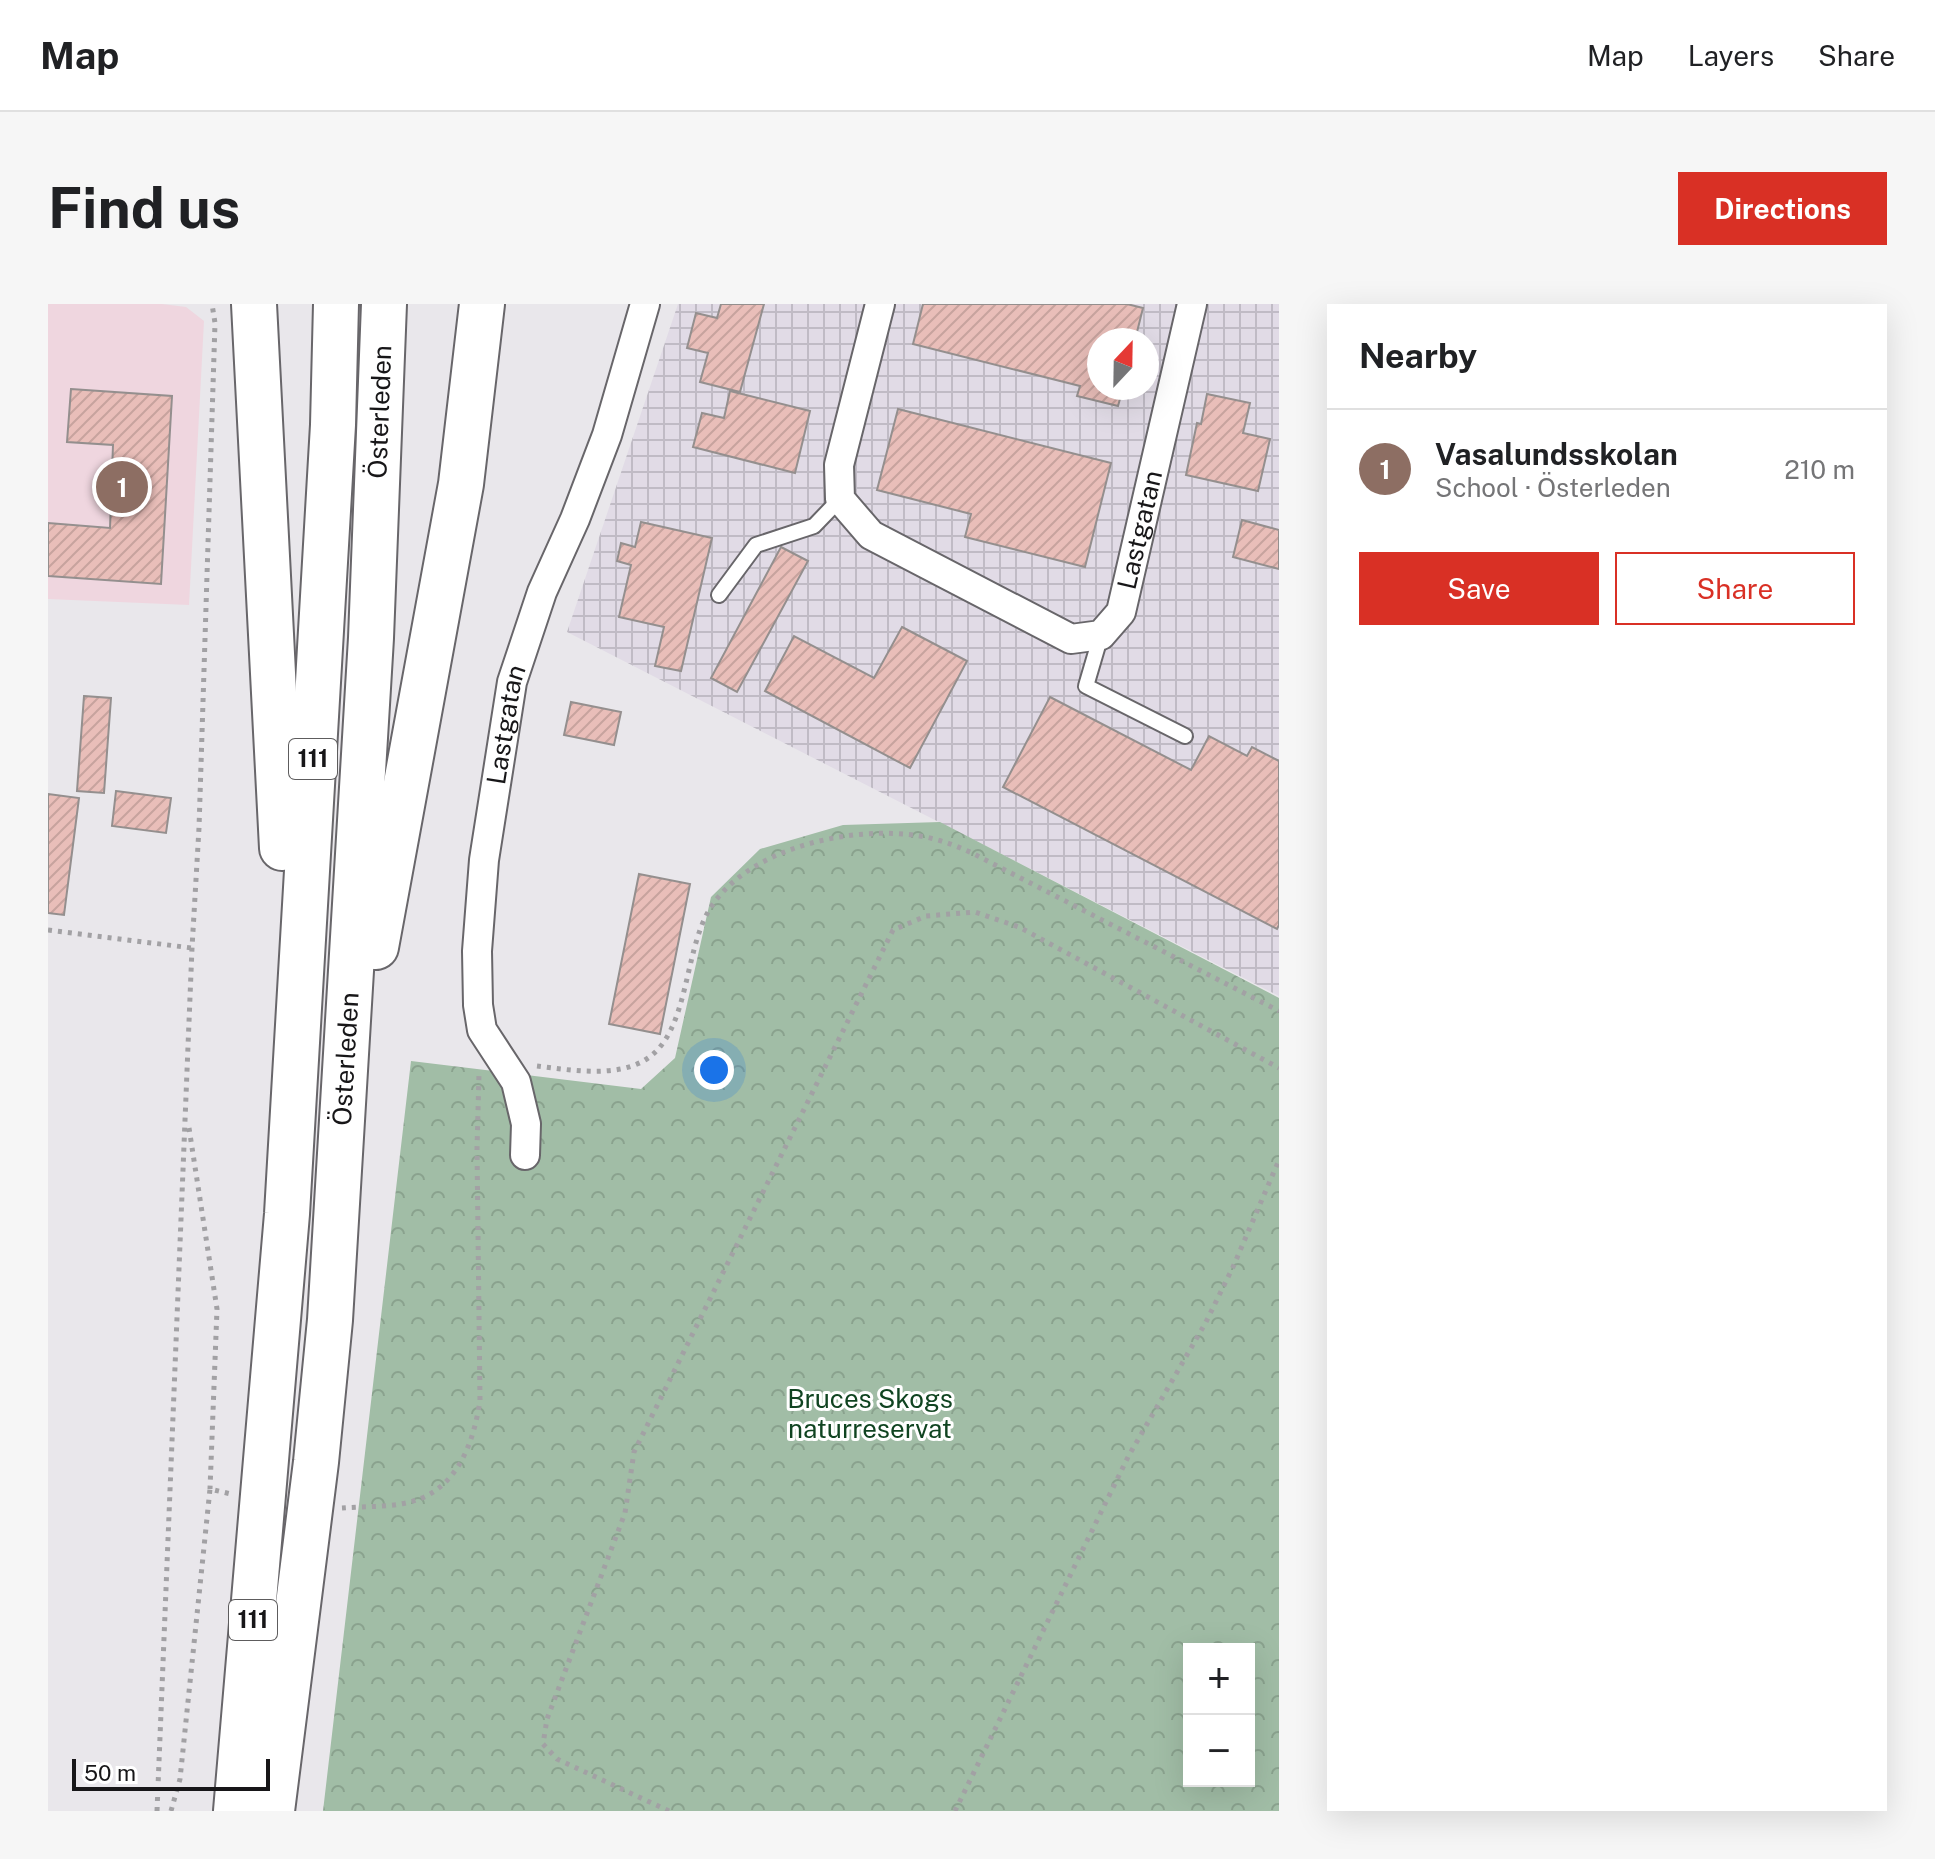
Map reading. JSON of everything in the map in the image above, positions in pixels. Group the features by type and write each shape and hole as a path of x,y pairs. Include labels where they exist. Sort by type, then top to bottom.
{"main road":[{"path":"254,304 282,809 287,1214"},
{"name":"Österleden","path":"236,1811 287,1214 333,425 336,304"},
{"name":"Österleden","path":"272,1811 320,1427 330,1320 371,638 384,304"},
{"path":"341,1130 461,484 482,304"}],"street":[{"name":"Lastgatan","path":"525,1155 526,1124 516,1082 482,1030 478,1005 477,951 484,860 512,682 542,592 575,519 607,435 645,304"},
{"path":"880,304 839,465 840,499 871,535 1057,632 1071,639 1101,635"},
{"name":"Lastgatan","path":"1101,635 1121,612 1192,304"}],"lane":[{"path":"719,595 756,545 814,526 840,499"},
{"path":"1101,635 1086,686 1185,736"}],"path":[{"path":"157,1811 199,828 215,323 212,304"},
{"path":"503,1061 584,1071 619,1068 645,1060 669,1034 696,941 711,908 726,889 773,856 816,842 866,835 920,836 945,841 1279,1011"},
{"path":"669,1811 557,1759 543,1744 547,1719 625,1513 634,1452 893,930 926,916 975,912 1019,927 1279,1068"},
{"path":"48,930 192,948"},
{"path":"337,1508 409,1502 424,1497 449,1479 458,1467 475,1429 480,1401 477,1149 482,1030"},
{"path":"171,1811 180,1779 210,1489 217,1309 187,1118"},
{"path":"955,1811 1128,1457 1158,1408 1226,1280 1279,1160"},
{"path":"210,1489 232,1494"}],"shaded area":[{"path":"48,304 162,304 186,307 204,321 189,605 48,599"},
{"path":"678,304 1279,304 1279,996 567,632"}],"green space":[{"name":"Bruces Skogs naturreservat","path":"940,822 1279,998 1279,1811 323,1811 411,1061 641,1089 675,1058 711,897 760,849 843,825"}],"building":[{"path":"721,304 764,304 740,392 700,382 708,353 687,348 696,313 717,318"},
{"path":"923,304 1127,304 1143,308 1138,328 1087,328 1087,398 1077,396 1080,386 913,344"},
{"path":"71,389 172,396 161,584 48,576 48,523 110,528 113,445 67,442"},
{"path":"730,391 810,411 795,473 693,447 702,413 724,418"},
{"path":"1207,394 1250,403 1243,433 1270,439 1258,491 1186,475 1197,423 1201,424"},
{"path":"1093,400 1120,400 1118,406"},
{"path":"898,409 1111,463 1085,567 965,537 971,514 877,490"},
{"path":"1242,520 1279,530 1279,569 1233,557"},
{"path":"641,522 712,538 681,671 655,666 664,627 619,617 631,565 617,561 621,543 635,547"},
{"path":"781,547 808,561 737,692 711,678"},
{"path":"902,627 967,661 910,768 765,691 794,636 874,678"},
{"path":"84,696 111,698 104,793 77,791"},
{"path":"1050,697 1191,770 1209,736 1247,756 1252,747 1279,761 1277,929 1003,787"},
{"path":"571,702 621,712 614,745 564,735"},
{"path":"116,791 171,798 166,833 112,826"},
{"path":"48,794 79,798 64,915 48,913"},
{"path":"639,874 690,884 660,1034 609,1024"}],"place":[{"name":"Vasalundsskolan","path":"122,487"}]}
